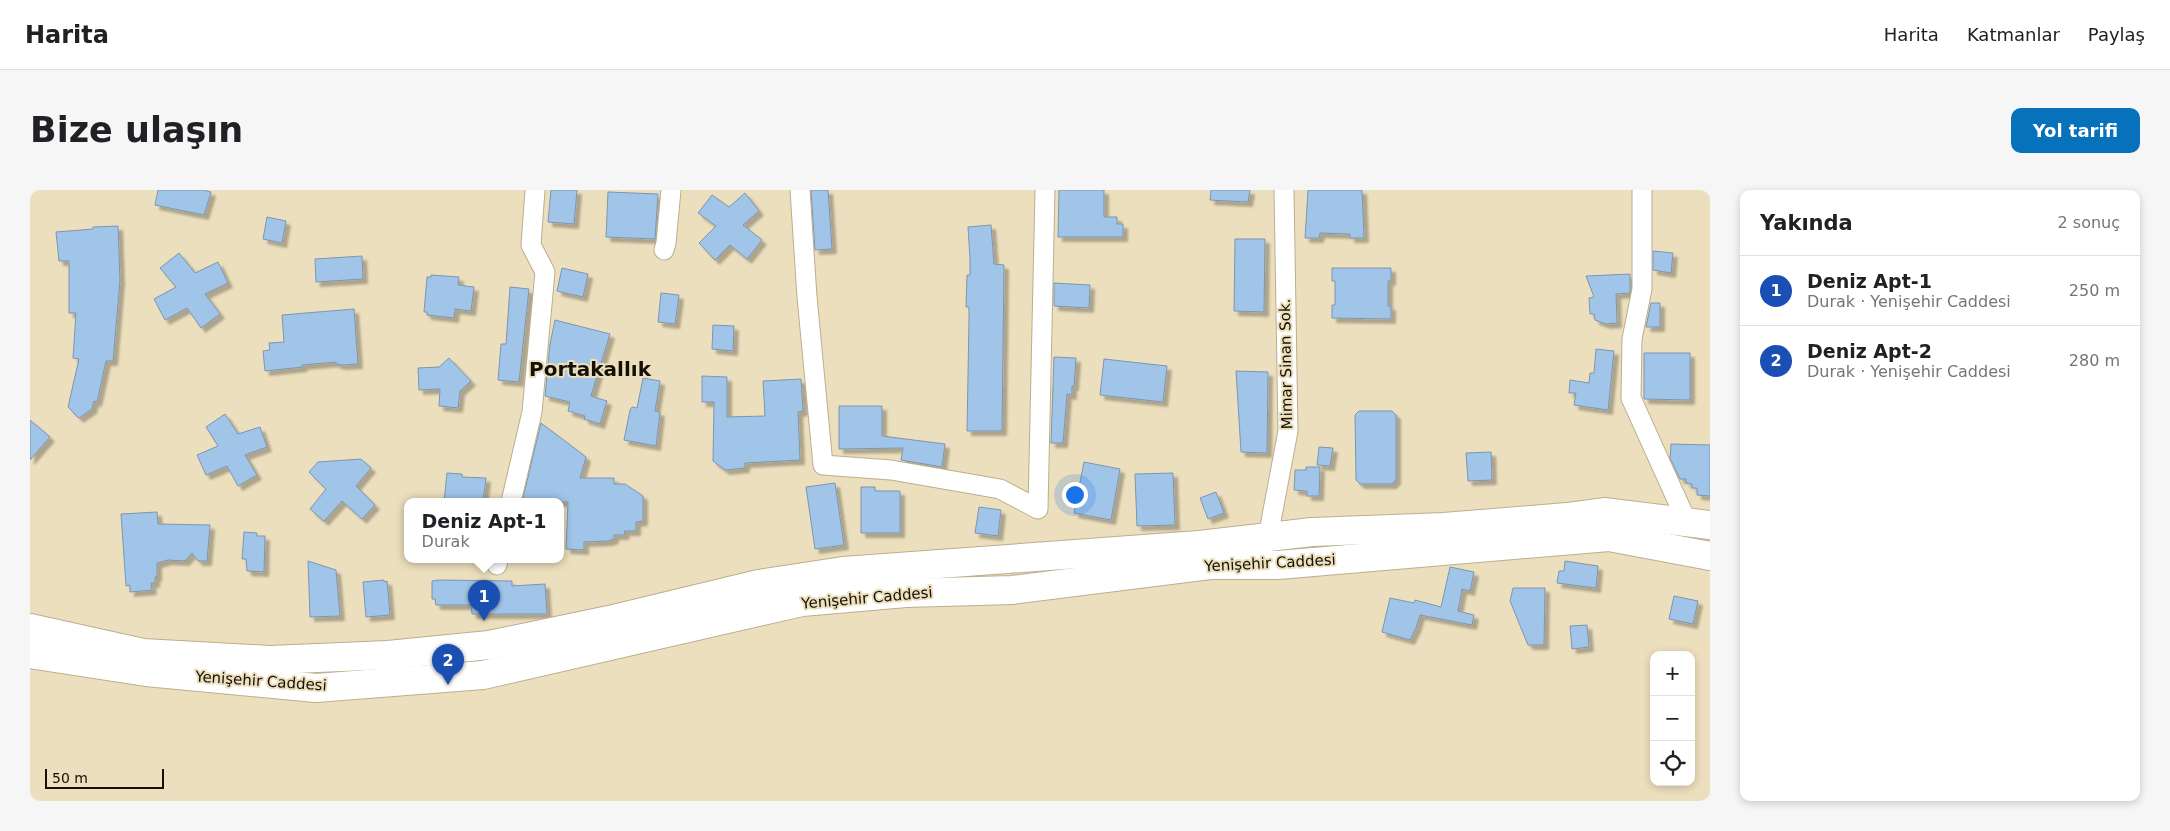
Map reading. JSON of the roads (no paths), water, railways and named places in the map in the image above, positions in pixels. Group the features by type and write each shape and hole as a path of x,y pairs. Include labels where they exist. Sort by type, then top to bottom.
{"main road":[{"name":"Yenişehir Caddesi","path":"30,628 143,653 270,660 388,655 489,645 609,620 758,584 843,571 1200,546 1312,532 1444,527 1567,518 1604,512 1698,524"},
{"name":"Yenişehir Caddesi","path":"30,654 146,672 316,688 483,675 802,602 906,593 1012,590 1210,565 1278,565 1609,537 1710,556"}],"street":[{"path":"512,498 532,412 545,272 531,245 535,190"},
{"path":"664,250 671,190"},
{"path":"800,190 807,297 824,465 891,470 1000,489 1038,510 1045,190"},
{"name":"Mimar Sinan Sok.","path":"1268,537 1288,431 1284,190"},
{"path":"1642,190 1642,289 1632,339 1631,398 1698,524"}],"place":[{"name":"Deniz Apt-1","path":"484,621"},
{"name":"Deniz Apt-2","path":"448,685"}],"district":[{"name":"Portakallık","path":"590,369"}]}
